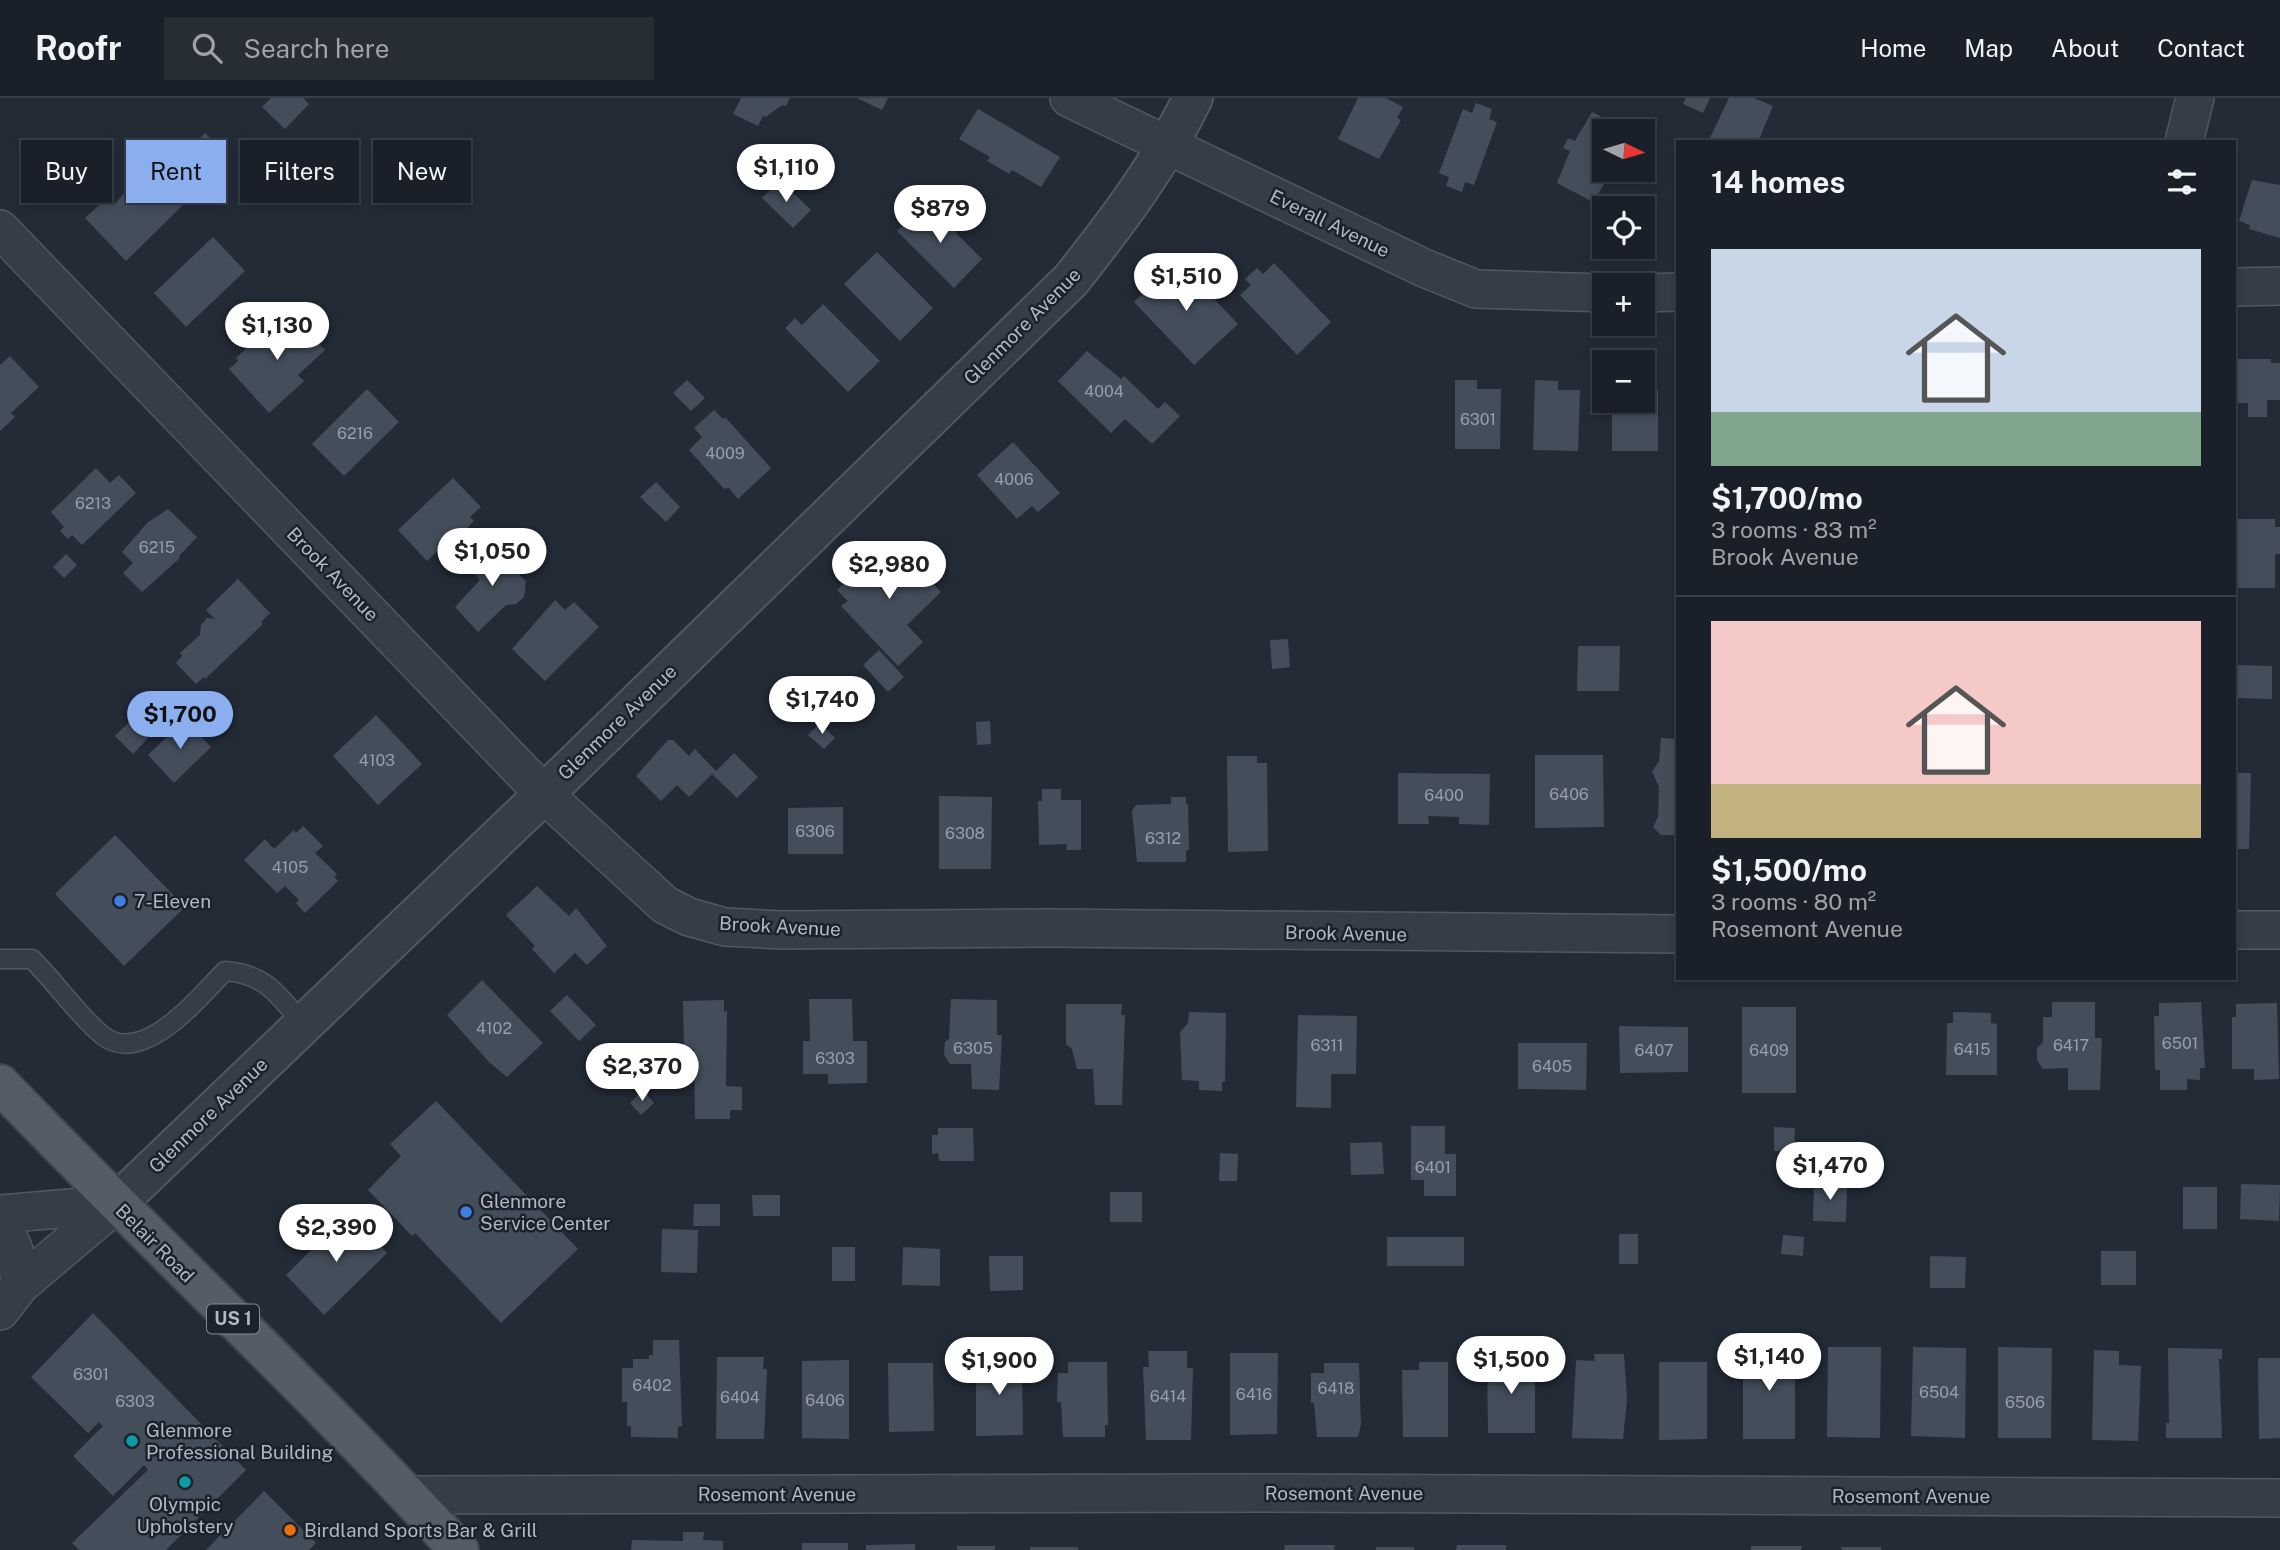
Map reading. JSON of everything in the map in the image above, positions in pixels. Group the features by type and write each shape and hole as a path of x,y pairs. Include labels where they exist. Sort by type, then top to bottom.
{"main road":[{"name":"Belair Road","path":"0,1084 460,1550"}],"street":[{"name":"Everall Avenue","path":"1069,98 1424,268 1476,289 1592,293"},
{"name":"Glenmore Avenue","path":"10,1298 116,1204 544,793 1071,280 1128,207 1170,145 1193,98"},
{"path":"2184,140 2195,98"},
{"name":"Brook Avenue","path":"0,229 544,793 665,905 689,917 724,927 781,930 1049,928 1676,934"},
{"path":"2236,287 2280,286"},
{"path":"1655,293 1676,292"},
{"path":"2236,930 2280,930"},
{"path":"0,1214 116,1204"},
{"path":"0,1227 11,1239 18,1262 10,1298"},
{"name":"Rosemont Avenue","path":"408,1495 1256,1493 2280,1499"}],"lane":[{"path":"0,959 32,959 104,1037 128,1045 163,1032 225,971 249,972 275,991 303,1024"}],"building":[{"path":"271,98 303,98 309,104 285,129 262,107"},
{"path":"741,98 790,98 786,106 782,105 766,117 763,116 758,126 733,114"},
{"path":"857,98 888,98 882,110"},
{"path":"1358,98 1386,98 1403,107 1397,118 1401,120 1379,159 1338,139"},
{"path":"1686,98 1710,98 1703,113 1683,104"},
{"path":"1729,98 1754,98 1773,106 1759,140 1709,140"},
{"path":"1476,103 1492,109 1489,119 1497,122 1474,185 1465,182 1462,192 1446,186 1449,177 1439,173 1463,109 1472,113"},
{"path":"978,109 1060,157 1041,187 1012,170 1009,174 987,161 990,157 959,139"},
{"path":"1592,112 1606,119 1592,119 1592,182 1606,182 1597,196 1592,196 1592,201 1557,183 1570,151 1563,148 1568,138 1575,141"},
{"path":"205,133 212,140 198,140"},
{"path":"780,180 811,210 793,228 762,198"},
{"path":"2252,180 2280,185 2280,238 2249,229 2250,225 2239,221"},
{"path":"126,191 126,203 179,203 182,206 126,261 85,218 101,203 112,201 115,204"},
{"path":"926,203 982,259 954,288 897,231"},
{"path":"213,237 245,271 186,327 154,293"},
{"path":"877,252 933,308 900,341 844,284"},
{"path":"1178,261 1238,324 1194,365 1134,302"},
{"path":"1274,263 1331,322 1297,355 1240,295 1251,285 1245,279 1257,268 1263,274"},
{"path":"823,304 880,361 848,392 785,328 795,318 802,325"},
{"path":"290,313 325,350 298,375 304,381 269,413 229,369 238,361 236,358 261,335 263,337"},
{"path":"1087,351 1121,379 1124,376 1158,409 1165,402 1180,416 1152,444 1125,419 1111,433 1058,381"},
{"path":"10,356 39,387 11,413 15,417 0,431 0,365"},
{"path":"2236,359 2271,359 2271,363 2280,363 2280,400 2267,400 2267,417 2248,417 2248,403 2236,403"},
{"path":"687,380 705,398 691,411 673,393"},
{"path":"1455,380 1477,380 1477,389 1501,389 1500,449 1455,449"},
{"path":"1535,380 1558,381 1558,390 1580,390 1578,451 1533,450"},
{"path":"367,389 399,422 344,476 312,444"},
{"path":"1655,390 1658,390 1658,451 1612,451 1612,413 1655,413"},
{"path":"714,410 723,419 725,417 771,468 738,499 729,488 724,489 689,450 702,437 694,428"},
{"path":"1013,442 1060,493 1038,512 1032,506 1017,519 977,475"},
{"path":"96,468 110,483 119,475 136,493 82,545 72,535 68,539 60,531 64,527 51,512"},
{"path":"453,478 481,507 470,517 474,521 459,536 456,533 427,561 398,530"},
{"path":"656,482 680,507 666,522 640,497"},
{"path":"168,509 197,537 180,558 142,592 123,573 133,563 122,552 147,523"},
{"path":"2236,519 2275,519 2275,527 2280,527 2280,554 2275,554 2275,588 2236,588"},
{"path":"498,544 517,565 514,569 526,581 524,597 516,604 506,605 478,632 455,607 480,580 471,570 488,554 485,550"},
{"path":"884,546 894,556 901,550 941,592 907,625 923,642 898,666 841,606 848,601 837,590"},
{"path":"66,554 77,565 64,578 53,567"},
{"path":"238,579 270,613 261,622 263,624 205,679 204,677 196,684 176,663 182,656 180,653 200,635 201,625 207,618 215,619 206,610"},
{"path":"555,600 565,610 574,602 599,627 545,681 512,649"},
{"path":"1288,639 1290,667 1272,669 1270,640"},
{"path":"1578,646 1620,646 1619,691 1577,691"},
{"path":"879,650 904,677 888,692 863,665"},
{"path":"2237,665 2272,666 2272,699 2237,698"},
{"path":"376,715 422,764 378,805 333,756"},
{"path":"185,719 211,747 174,783 148,755"},
{"path":"130,721 148,738 133,754 115,736"},
{"path":"990,721 991,744 977,745 976,722"},
{"path":"820,723 835,738 824,749 808,735"},
{"path":"1661,738 1676,739 1676,835 1661,835 1653,827 1658,817 1659,787 1652,772 1659,761"},
{"path":"668,740 673,740 689,756 695,749 716,771 734,753 758,777 737,798 712,774 689,797 677,785 661,801 636,776"},
{"path":"1535,755 1603,755 1604,827 1535,828"},
{"path":"1227,756 1257,756 1257,763 1267,763 1268,851 1228,852"},
{"path":"1398,773 1490,774 1489,825 1459,824 1459,817 1428,816 1429,824 1398,824"},
{"path":"2236,773 2251,773 2249,849 2236,849"},
{"path":"1042,789 1061,789 1061,800 1081,800 1081,850 1066,850 1067,844 1039,845 1038,801 1042,801"},
{"path":"939,796 992,797 991,869 939,869"},
{"path":"1171,797 1186,797 1188,804 1189,850 1186,850 1186,862 1137,862 1132,811 1136,805 1171,804"},
{"path":"843,807 843,854 788,854 788,808"},
{"path":"303,826 323,846 315,853 337,874 334,877 338,881 305,913 296,903 299,900 285,886 277,893 244,860 265,839 274,849 294,830 296,833"},
{"name":"7-Eleven","path":"115,835 185,907 124,966 55,894"},
{"path":"537,886 569,916 576,908 607,946 587,965 575,953 554,973 532,949 535,946 506,915"},
{"path":"482,980 543,1043 507,1077 489,1062 447,1015"},
{"path":"567,995 596,1025 579,1041 550,1011"},
{"path":"809,999 852,999 853,1041 867,1041 867,1083 828,1084 828,1074 803,1074 803,1041 810,1041"},
{"path":"951,999 997,1000 997,1035 1002,1035 999,1090 972,1089 971,1064 950,1064 944,1055 945,1042 949,1039"},
{"path":"724,1000 724,1012 727,1011 726,1086 742,1087 742,1110 730,1110 730,1119 695,1119 694,1049 684,1049 683,1001"},
{"path":"2052,1002 2095,1002 2095,1038 2102,1038 2100,1090 2068,1090 2068,1068 2043,1069 2037,1060 2037,1048 2043,1042 2043,1017 2052,1017"},
{"path":"2201,1002 2205,1068 2200,1068 2200,1080 2187,1079 2187,1090 2160,1090 2160,1070 2155,1070 2154,1016 2159,1016 2159,1003"},
{"path":"2277,1003 2279,1079 2254,1080 2254,1069 2232,1069 2232,1017 2236,1017 2236,1004"},
{"path":"1066,1004 1122,1004 1121,1015 1125,1015 1122,1105 1095,1105 1093,1069 1077,1069 1072,1049 1066,1044"},
{"path":"1742,1007 1796,1007 1796,1093 1742,1093"},
{"path":"1189,1012 1226,1013 1225,1082 1222,1082 1222,1091 1199,1090 1199,1081 1182,1080 1180,1032 1188,1023"},
{"path":"1953,1012 1991,1013 1991,1023 1997,1024 1997,1075 1946,1075 1947,1023 1953,1023"},
{"path":"1298,1015 1357,1016 1356,1074 1331,1074 1331,1108 1296,1107"},
{"path":"1619,1026 1688,1027 1688,1072 1620,1073"},
{"path":"1518,1043 1587,1043 1586,1090 1518,1089"},
{"path":"643,1090 654,1103 641,1115 630,1103"},
{"name":"Glenmore Service Center","path":"436,1101 578,1249 501,1323 415,1233 412,1236 368,1190 401,1156 390,1144"},
{"path":"1411,1126 1445,1126 1445,1154 1456,1154 1456,1196 1424,1196 1424,1180 1411,1180"},
{"path":"1774,1127 1795,1128 1794,1151 1774,1151"},
{"path":"938,1128 973,1128 974,1161 939,1161 938,1153 932,1154 932,1135 938,1135"},
{"path":"1382,1142 1384,1174 1351,1175 1350,1143"},
{"path":"1220,1153 1238,1154 1237,1181 1219,1181"},
{"path":"1814,1183 1847,1183 1846,1222 1813,1221"},
{"path":"2241,1184 2280,1185 2279,1221 2240,1219"},
{"path":"2183,1187 2217,1187 2217,1229 2183,1229"},
{"path":"1110,1192 1142,1192 1142,1222 1110,1222"},
{"path":"752,1195 780,1195 780,1216 753,1216"},
{"path":"694,1204 720,1204 720,1226 693,1226"},
{"path":"348,1213 387,1253 324,1315 286,1275"},
{"path":"662,1229 698,1230 697,1273 661,1272"},
{"path":"1619,1234 1638,1234 1638,1264 1619,1264"},
{"path":"1783,1235 1804,1237 1803,1256 1781,1254"},
{"path":"1387,1237 1464,1237 1464,1266 1387,1266"},
{"path":"832,1247 855,1247 855,1281 832,1281"},
{"path":"903,1247 940,1249 940,1286 902,1285"},
{"path":"2101,1251 2136,1251 2136,1285 2101,1285"},
{"path":"989,1256 1023,1256 1023,1290 990,1291"},
{"path":"1930,1256 1966,1257 1965,1288 1930,1288"},
{"path":"93,1313 246,1470 166,1550 79,1550 72,1543 148,1470 144,1465 113,1496 73,1456 103,1426 99,1422 88,1433 31,1377"},
{"path":"653,1340 679,1340 682,1426 678,1427 678,1438 631,1437 631,1426 627,1426 627,1402 622,1402 622,1368 633,1368 633,1359 649,1359 649,1355 653,1355"},
{"path":"1743,1347 1795,1348 1795,1439 1743,1439"},
{"path":"1828,1347 1881,1347 1880,1438 1827,1437"},
{"path":"1913,1347 1966,1348 1965,1438 1911,1436"},
{"path":"1998,1347 2052,1348 2051,1438 1998,1438"},
{"path":"2168,1348 2222,1349 2222,1359 2219,1359 2222,1438 2166,1438 2166,1423 2169,1423"},
{"path":"2094,1350 2119,1351 2119,1365 2141,1366 2138,1441 2092,1440"},
{"path":"1148,1351 1187,1351 1187,1368 1193,1368 1191,1440 1146,1440 1143,1367 1149,1367"},
{"path":"1230,1353 1278,1353 1277,1434 1230,1435"},
{"path":"1594,1354 1624,1354 1627,1399 1623,1439 1572,1438 1576,1360 1595,1361"},
{"path":"979,1355 1002,1355 1002,1363 1022,1363 1023,1435 976,1436 976,1363 979,1363"},
{"path":"717,1357 764,1357 763,1369 767,1369 764,1439 716,1439"},
{"path":"2258,1358 2280,1358 2280,1438 2259,1439"},
{"path":"849,1360 849,1439 802,1438 802,1361"},
{"path":"1487,1360 1535,1360 1535,1433 1488,1433"},
{"path":"1068,1362 1107,1362 1108,1425 1105,1425 1105,1437 1063,1437 1061,1402 1057,1402 1058,1373 1068,1373"},
{"path":"1419,1362 1448,1362 1448,1437 1403,1437 1402,1370 1419,1370"},
{"path":"1659,1362 1707,1362 1707,1439 1659,1440"},
{"path":"888,1363 933,1363 934,1431 889,1432"},
{"path":"1324,1363 1359,1363 1361,1425 1358,1437 1317,1437 1314,1403 1311,1403 1311,1373 1324,1373"},
{"path":"264,1491 316,1543 309,1550 206,1550"},
{"path":"683,1532 704,1532 703,1540 723,1541 723,1550 631,1550 632,1540 683,1541"},
{"path":"802,1543 848,1543 848,1550 802,1550"},
{"path":"915,1544 915,1550 866,1550 866,1545"},
{"path":"1285,1545 1335,1545 1334,1550 1284,1550"},
{"path":"1457,1545 1506,1545 1506,1550 1456,1550"},
{"path":"957,1546 995,1546 995,1550 957,1550"},
{"path":"1751,1546 1802,1546 1801,1550 1751,1550"},
{"path":"1030,1547 1078,1547 1078,1550 1030,1550"},
{"path":"1376,1547 1414,1547 1414,1550 1376,1550"},
{"path":"1841,1547 1881,1547 1881,1550 1842,1550"}],"place":[{"name":"7-Eleven","path":"120,901"},
{"name":"Glenmore Service Center","path":"466,1212"},
{"name":"Glenmore Professional Building","path":"132,1441"},
{"name":"Olympic Upholstery","path":"185,1482"},
{"name":"Birdland Sports Bar & Grill","path":"290,1530"}]}
